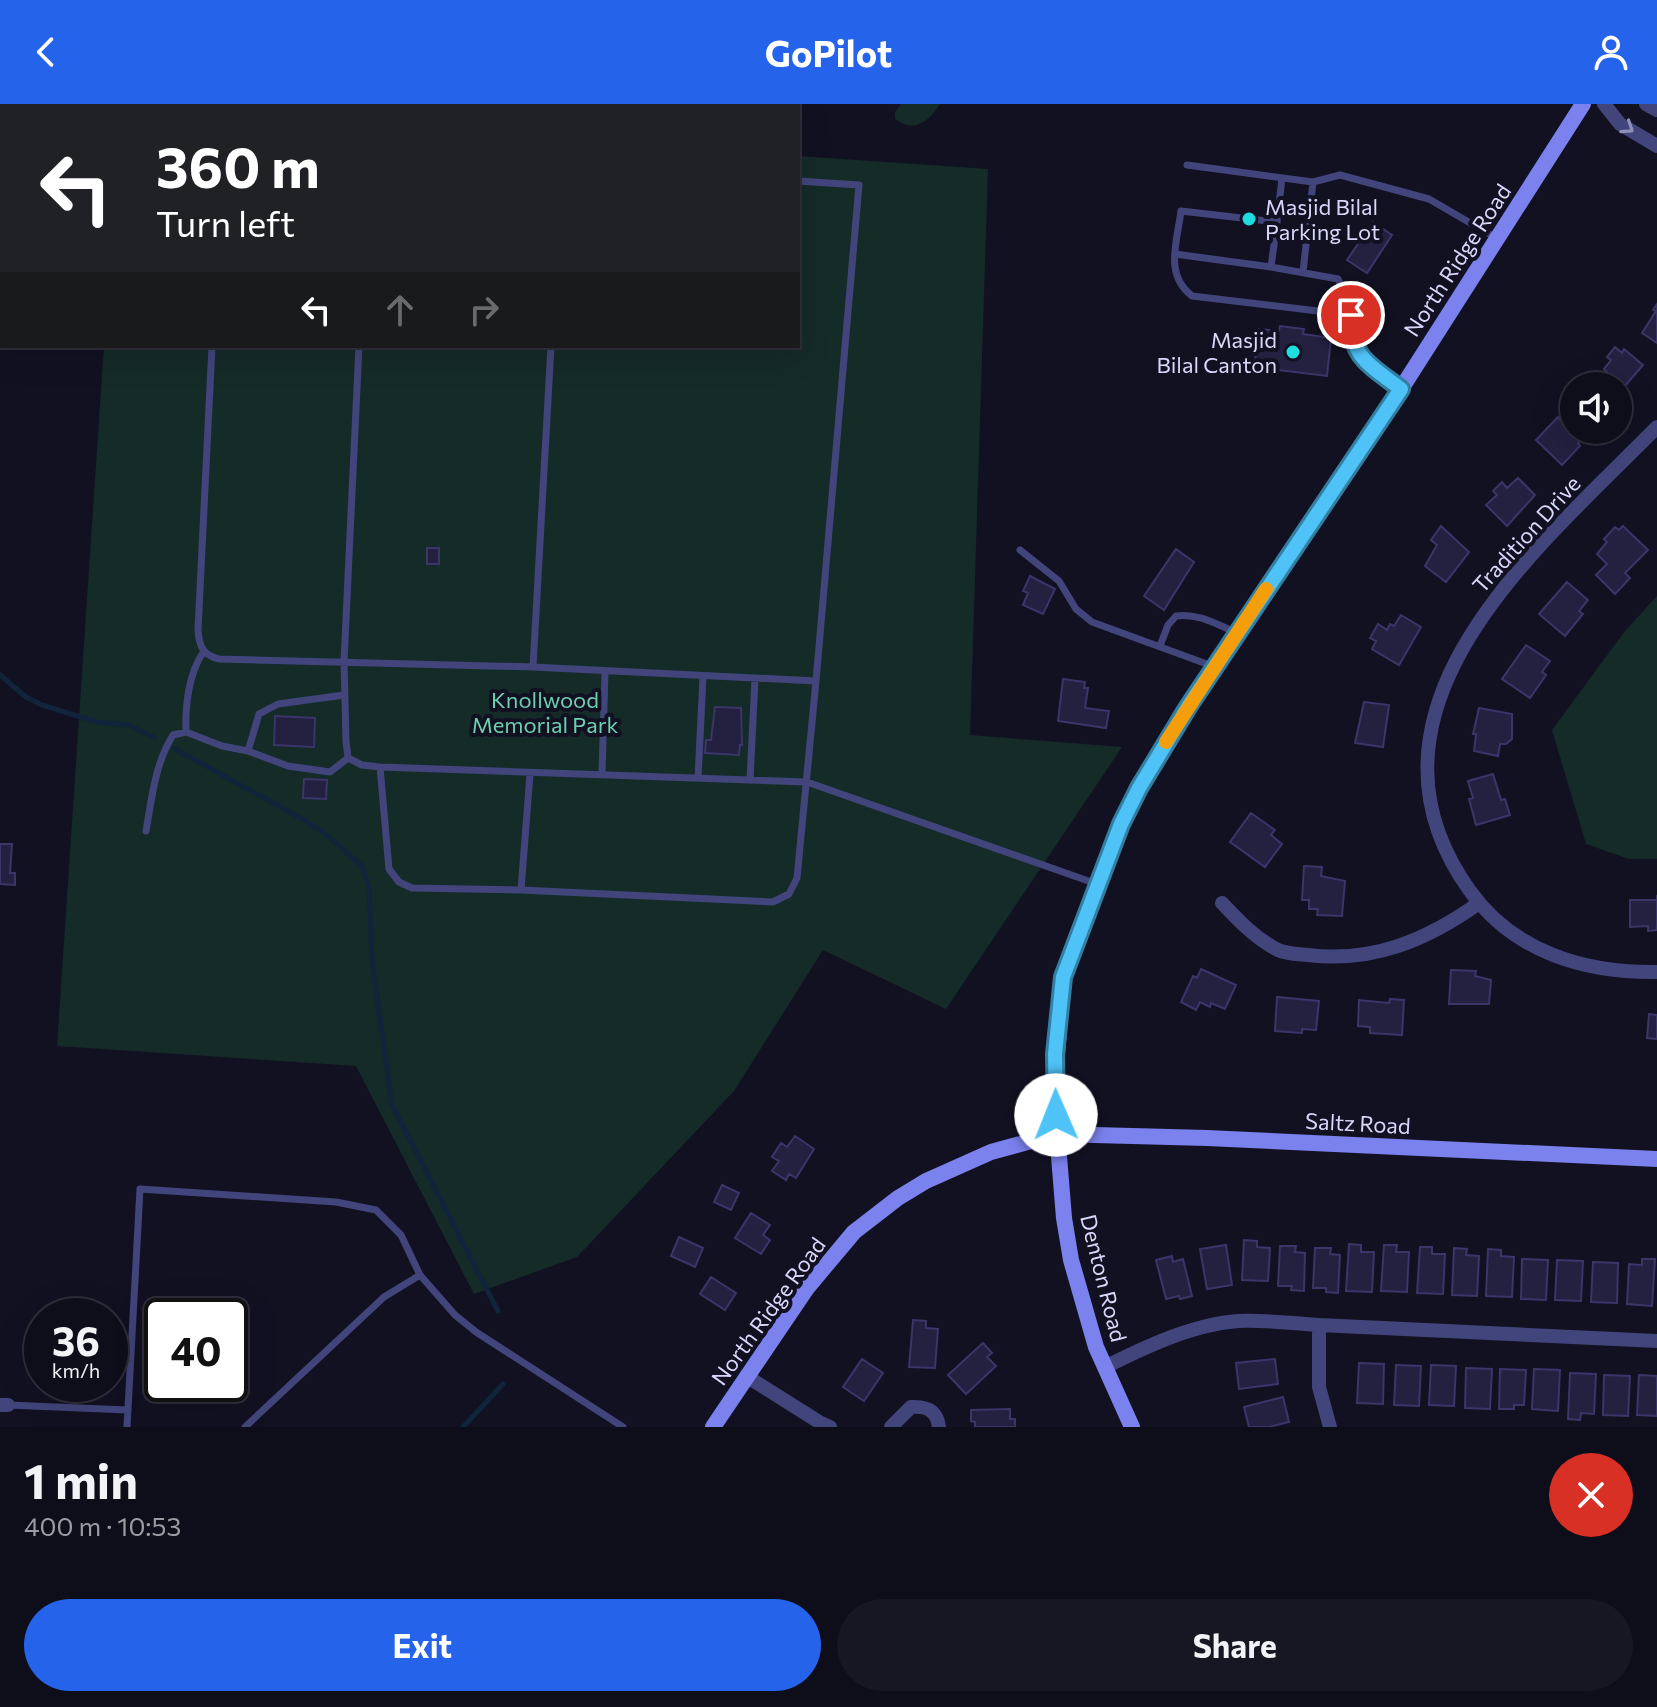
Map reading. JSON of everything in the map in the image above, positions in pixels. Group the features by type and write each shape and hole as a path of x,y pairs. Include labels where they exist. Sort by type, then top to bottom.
{"street":[{"name":"North Ridge Road","path":"713,1427 827,1262 854,1232 898,1198 960,1165 991,1152 1057,1134 1055,1054 1063,977 1097,884 1139,788 1237,633 1401,389 1583,104"},
{"path":"1604,104 1620,124 1657,146"},
{"path":"1646,104 1657,110"},
{"name":"Tradition Drive","path":"1657,427 1524,563 1497,595 1466,640 1438,699 1428,755 1431,798 1444,846 1479,903 1512,933 1570,963 1605,971 1657,972"},
{"path":"1222,903 1247,929 1281,952 1322,957 1372,954 1404,946 1430,935 1479,903"},
{"name":"Saltz Road","path":"1057,1134 1222,1138 1657,1159"},
{"name":"Denton Road","path":"1057,1134 1071,1260 1085,1312 1105,1367 1132,1427"},
{"path":"1105,1367 1193,1330 1251,1321 1657,1341"},
{"path":"1319,1325 1319,1387 1330,1427"},
{"path":"746,1376 830,1427"},
{"path":"891,1427 911,1407 923,1406 932,1410 938,1418 939,1427"}],"lane":[{"path":"1187,165 1313,182 1340,175 1429,199 1497,238"},
{"path":"1271,267 1282,178"},
{"path":"380,767 389,869 399,882 412,888 773,902 789,894 797,878 807,782 859,185 800,181"},
{"path":"1303,272 1313,182"},
{"path":"1277,222 1181,211 1174,268 1179,286 1192,296 1351,315"},
{"path":"1175,254 1338,279 1350,293 1355,350 1364,361 1401,389"},
{"path":"212,348 198,630 199,645 209,657 533,667 816,681"},
{"path":"348,758 344,661 359,348"},
{"path":"533,667 551,348"},
{"path":"1020,550 1059,581 1076,609 1092,622 1215,667"},
{"path":"1160,646 1168,625 1176,616 1188,614 1237,633"},
{"path":"186,732 195,664 204,651"},
{"path":"602,774 605,672"},
{"path":"698,778 703,677"},
{"path":"750,780 755,679"},
{"path":"248,751 259,714 278,704 344,695"},
{"path":"146,831 154,783 163,752 173,735 186,732 288,766 330,772 348,758"},
{"path":"348,758 362,765 380,767 807,782 1097,884"},
{"path":"521,890 530,774"},
{"path":"127,1427 140,1189 321,1201 376,1210 401,1235 420,1275 455,1315 476,1332 623,1427"},
{"path":"245,1427 384,1297 420,1275"},
{"path":"4,1405 127,1410"}],"green space":[{"path":"901,104 940,104 921,124 909,125 895,119 895,112"},
{"name":"Knollwood Memorial Park","path":"800,156 988,169 970,735 1122,747 946,1009 823,950 734,1091 577,1257 474,1294 356,1066 57,1046 104,348 800,348"},
{"path":"1657,596 1657,859 1629,859 1586,844 1552,730 1625,631"}],"building":[{"path":"1373,222 1392,235 1367,273 1347,260"},
{"path":"1657,304 1657,343 1642,333"},
{"name":"Masjid Bilal Canton","path":"1280,326 1304,329 1303,334 1331,338 1327,376 1254,367 1259,329 1279,331"},
{"path":"1615,347 1622,353 1624,349 1643,365 1632,378 1632,372 1607,372 1604,369 1611,360 1607,357"},
{"path":"1558,417 1560,444 1580,446 1562,465 1536,440"},
{"path":"1518,478 1535,495 1507,526 1486,505 1497,495 1493,491 1502,482 1507,488"},
{"path":"1441,526 1469,552 1446,582 1425,566 1437,545 1431,540"},
{"path":"1623,526 1648,550 1625,573 1630,578 1615,594 1596,575 1607,564 1597,554 1607,542 1604,539 1615,527 1619,530"},
{"path":"427,548 439,548 439,564 427,564"},
{"path":"1176,549 1194,562 1164,610 1144,596"},
{"path":"1030,576 1055,589 1043,614 1023,605 1028,593 1023,591"},
{"path":"1567,582 1588,600 1579,611 1583,614 1565,636 1539,614"},
{"path":"1401,615 1421,627 1399,665 1372,649 1376,641 1370,638 1378,624 1387,630"},
{"path":"1526,645 1550,661 1542,672 1546,675 1530,698 1502,679"},
{"path":"1063,679 1085,682 1084,688 1088,688 1085,708 1109,711 1106,728 1058,721"},
{"path":"1364,702 1389,705 1383,747 1355,743"},
{"path":"715,707 741,708 742,745 739,755 705,753 706,740 711,740"},
{"path":"1479,708 1512,714 1512,739 1500,744 1498,756 1474,751 1476,734 1473,734"},
{"path":"275,716 315,718 314,747 274,745"},
{"path":"1493,774 1501,800 1505,799 1510,815 1476,825 1468,781"},
{"path":"304,779 327,780 326,799 303,798"},
{"path":"1251,813 1275,830 1271,835 1282,844 1265,867 1230,842"},
{"path":"0,844 12,844 10,873 15,873 15,885 0,884"},
{"path":"1304,866 1322,867 1321,876 1345,881 1342,916 1317,915 1318,909 1309,909 1309,900 1302,900"},
{"path":"1630,900 1657,900 1657,930 1648,931 1648,926 1630,927"},
{"path":"1201,969 1236,985 1225,1009 1200,1002 1196,1010 1181,1002 1193,976 1197,978"},
{"path":"1451,970 1476,971 1475,976 1491,980 1489,1004 1449,1004"},
{"path":"1277,997 1319,1001 1316,1030 1302,1029 1302,1033 1275,1031"},
{"path":"1390,999 1404,1000 1402,1035 1370,1033 1370,1027 1358,1026 1359,1000 1389,1003"},
{"path":"1649,1014 1657,1015 1657,1039 1647,1038"},
{"path":"795,1136 814,1149 796,1178 789,1174 786,1180 772,1171 779,1161 772,1157 781,1143 787,1147"},
{"path":"722,1185 739,1193 731,1210 714,1202"},
{"path":"751,1213 770,1225 763,1235 770,1240 761,1254 735,1238"},
{"path":"679,1237 703,1248 695,1267 671,1256"},
{"path":"1244,1240 1257,1241 1257,1247 1270,1248 1268,1281 1242,1280"},
{"path":"1349,1244 1361,1245 1361,1252 1374,1252 1372,1292 1346,1291"},
{"path":"1226,1245 1232,1285 1207,1289 1200,1249"},
{"path":"1384,1245 1397,1245 1396,1252 1409,1252 1407,1292 1381,1291"},
{"path":"1280,1246 1296,1246 1295,1252 1305,1253 1304,1291 1291,1290 1292,1286 1278,1286"},
{"path":"1420,1247 1432,1247 1432,1254 1445,1254 1443,1294 1417,1293"},
{"path":"1315,1248 1331,1248 1330,1254 1340,1255 1338,1293 1326,1292 1326,1288 1313,1288"},
{"path":"1454,1248 1467,1249 1466,1255 1479,1256 1477,1296 1452,1295"},
{"path":"1488,1249 1501,1250 1501,1256 1514,1257 1512,1297 1486,1296"},
{"path":"1172,1256 1173,1262 1183,1259 1192,1296 1166,1299 1156,1260"},
{"path":"1522,1259 1548,1260 1546,1300 1521,1299"},
{"path":"1642,1259 1655,1259 1652,1306 1627,1304 1629,1264 1642,1265"},
{"path":"1557,1260 1583,1261 1581,1301 1555,1300"},
{"path":"1593,1262 1618,1263 1617,1303 1591,1302"},
{"path":"711,1277 736,1293 725,1310 700,1294"},
{"path":"913,1320 926,1321 926,1328 938,1329 935,1368 909,1367"},
{"path":"983,1343 992,1353 987,1357 996,1366 966,1394 948,1375"},
{"path":"862,1359 883,1373 864,1401 843,1387"},
{"path":"1275,1359 1278,1384 1239,1389 1236,1363"},
{"path":"1359,1363 1384,1364 1383,1404 1357,1403"},
{"path":"1396,1365 1421,1366 1419,1406 1394,1405"},
{"path":"1431,1365 1456,1366 1454,1406 1429,1405"},
{"path":"1466,1368 1492,1369 1490,1409 1465,1408"},
{"path":"1500,1369 1526,1370 1524,1405 1499,1409"},
{"path":"1534,1369 1560,1370 1558,1411 1532,1409"},
{"path":"1570,1373 1596,1374 1594,1414 1581,1413 1580,1420 1568,1419"},
{"path":"1604,1375 1630,1376 1628,1416 1603,1415"},
{"path":"1639,1375 1657,1376 1657,1416 1637,1415"},
{"path":"1283,1397 1289,1422 1269,1427 1249,1427 1244,1407"},
{"path":"1010,1409 1010,1419 1015,1419 1015,1427 975,1427 975,1422 971,1421 971,1410"}],"waterway":[{"path":"0,675 26,697 42,705 97,722 129,725 155,738"},
{"path":"175,749 304,820 362,866 369,887 372,960 392,1105 498,1311"},
{"path":"463,1427 503,1384"}],"slow traffic":[{"path":"1166,742 1266,589"}],"place":[{"name":"Masjid Bilal Parking Lot","path":"1249,219"},
{"name":"Masjid Bilal Canton","path":"1293,352"}],"route":[{"path":"1056,1115 1055,1054 1063,977 1121,824 1188,707 1401,389 1364,361 1355,350 1350,329 1351,315"}]}
